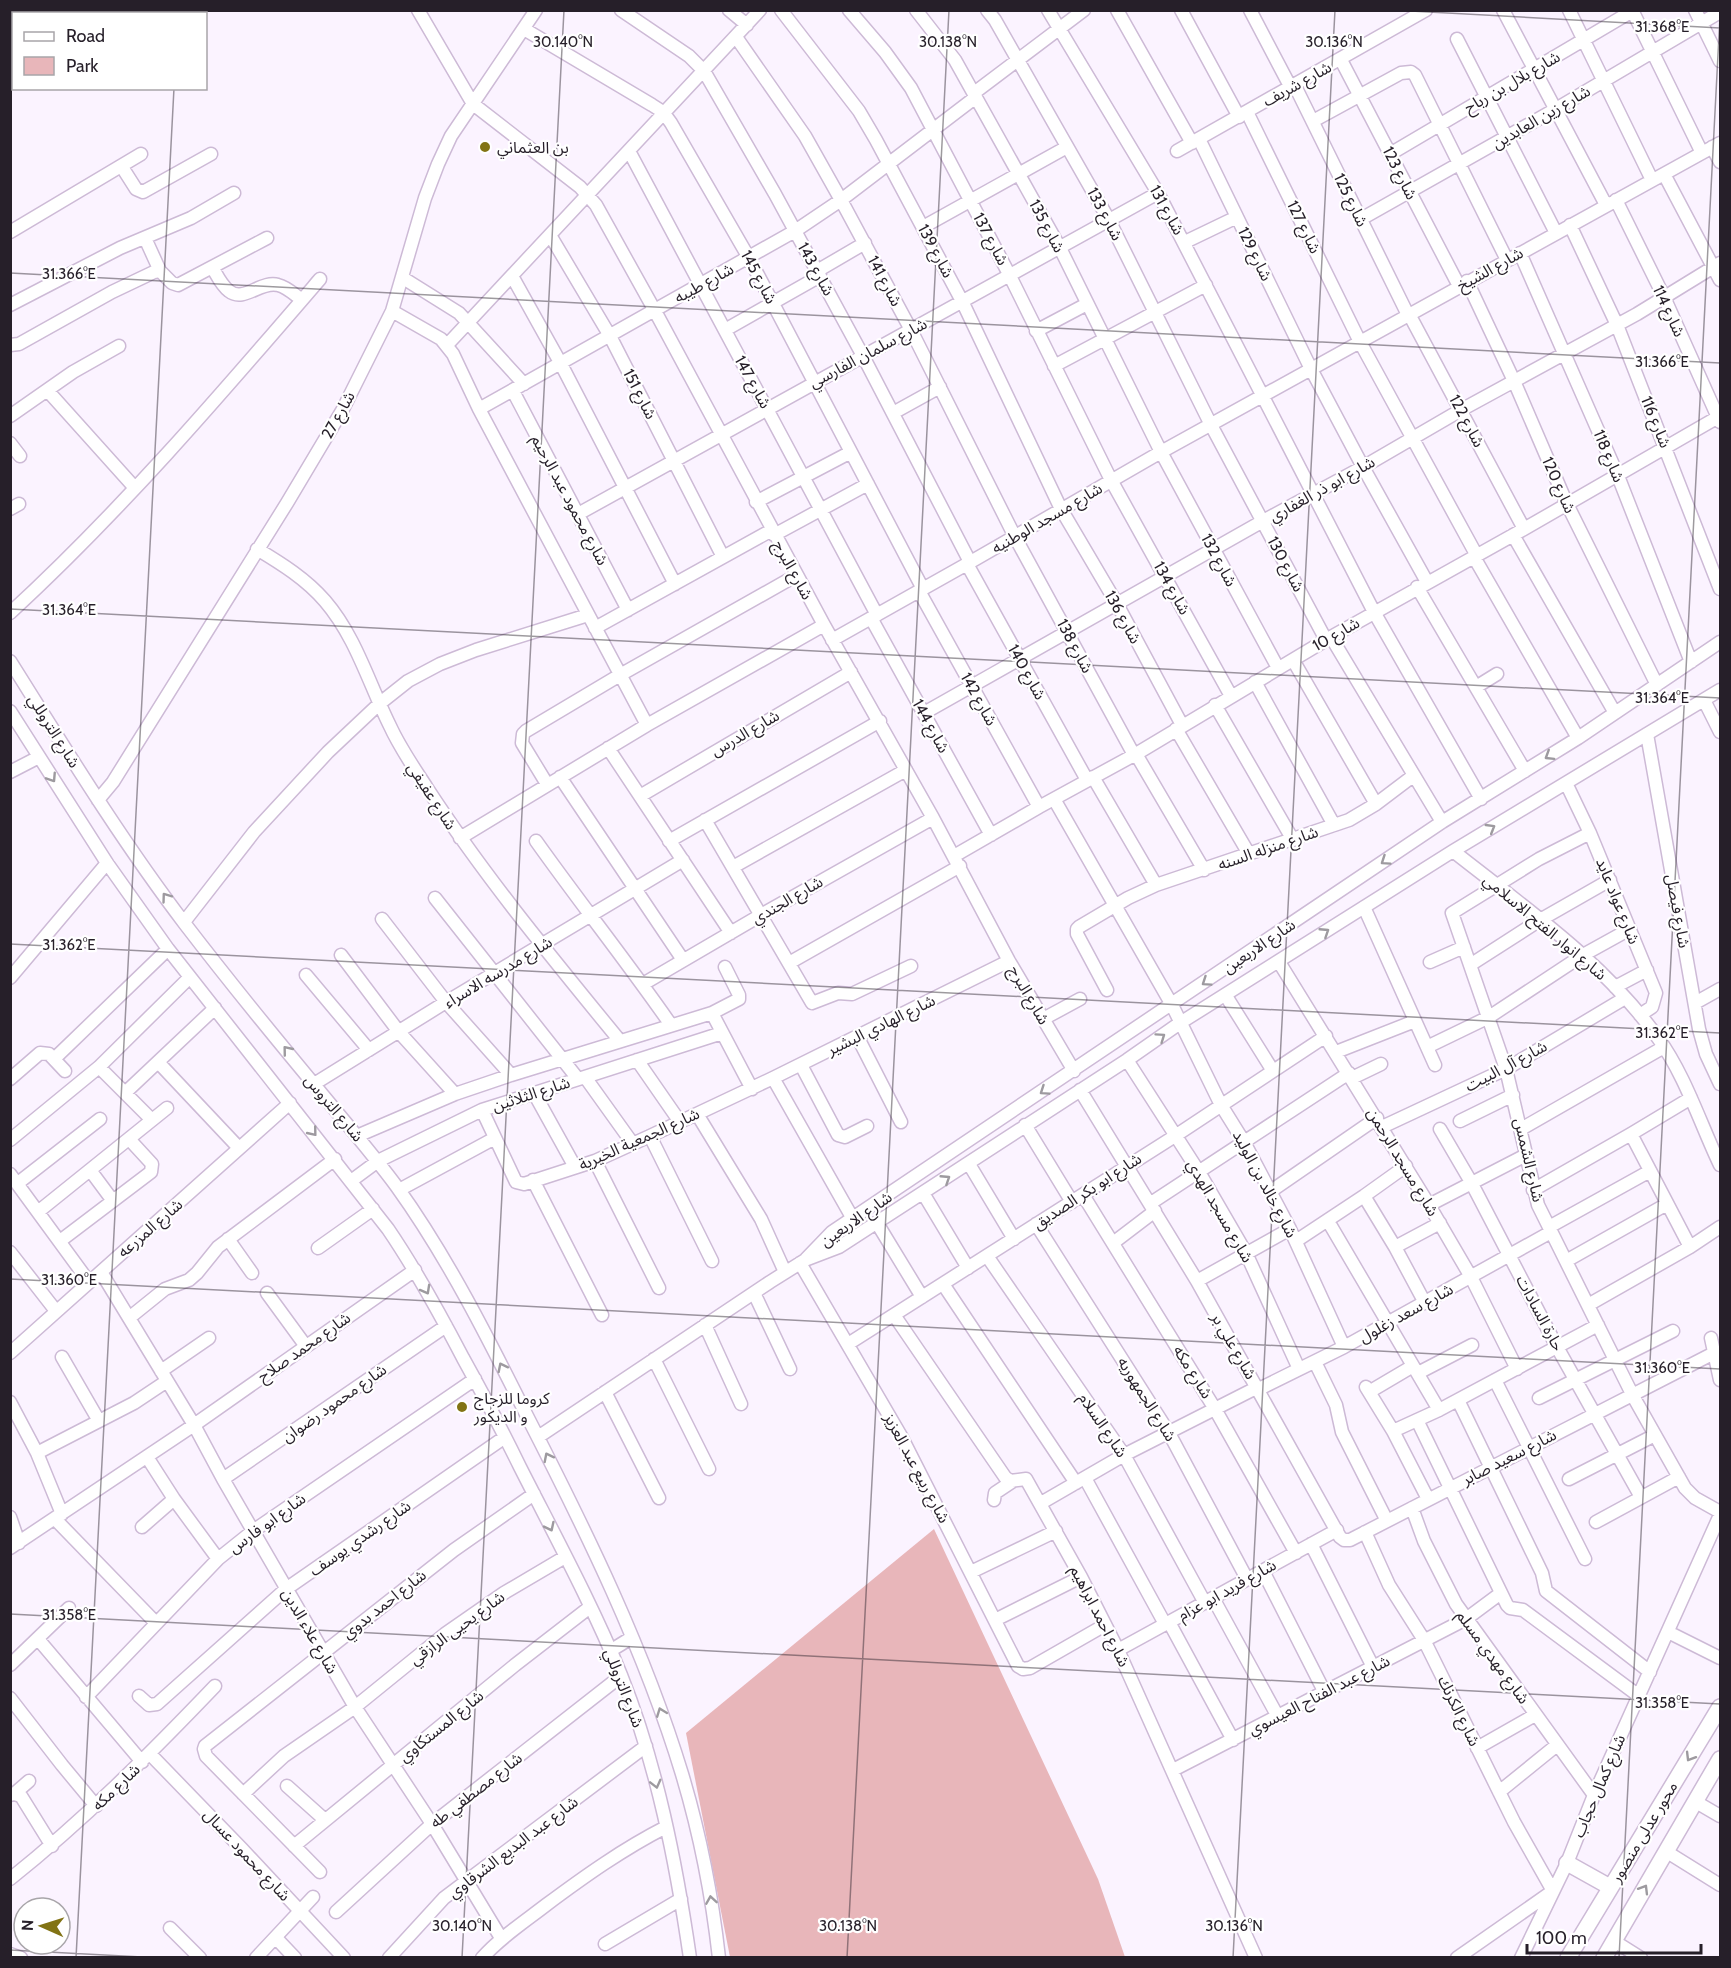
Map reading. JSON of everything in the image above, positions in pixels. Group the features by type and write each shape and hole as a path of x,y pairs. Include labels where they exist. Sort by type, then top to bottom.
{"main road":[{"name":"محور عدلى منصور","path":"1568,1958 1720,1707"},
{"name":"محور عدلى منصور","path":"1604,1958 1696,1802 1716,1776 1720,1759"},
{"path":"1567,1863 1610,1887"}],"street":[{"path":"418,10 473,104"},
{"name":"شارع 27","path":"98,800 113,782 327,437 392,311 425,198 451,136 536,10"},
{"name":"شارع 143","path":"621,10 689,56 704,71 863,356 969,563"},
{"path":"729,10 747,25"},
{"path":"447,345 760,10"},
{"name":"شارع 139","path":"781,10 859,111 963,303 1061,509"},
{"name":"شارع 137","path":"849,10 899,69 933,129 1010,276 1111,480"},
{"name":"شارع 135","path":"916,10 955,60 1019,174 1060,248 1161,452"},
{"name":"شارع 133","path":"987,10 995,20 1109,220 1211,425"},
{"name":"شارع 131","path":"1048,10 1185,242 1262,397 1374,612 1481,799"},
{"name":"شارع طيبه","path":"479,409 795,231 842,200 1084,10"},
{"name":"شارع 129","path":"1117,10 1237,217 1311,369 1422,585 1476,687 1525,771"},
{"name":"شارع 127","path":"1181,10 1243,114 1360,342 1414,437 1475,556 1578,738"},
{"name":"شارع 125","path":"1250,10 1313,121 1409,314"},
{"name":"شارع شريف","path":"1195,141 1426,10"},
{"name":"شارع 114","path":"1503,10 1556,109 1664,297 1720,418"},
{"path":"1569,10 1604,80 1658,177 1717,265 1720,280"},
{"path":"1695,10 1720,61"},
{"path":"1633,11 1652,51 1720,162"},
{"name":"شارع بلال بن رباح","path":"1390,154 1633,11"},
{"name":"شارع زين العابدين","path":"1360,219 1556,109 1720,12"},
{"name":"شارع 145","path":"524,29 663,112 750,258 921,590"},
{"name":"شارع 141","path":"736,37 805,136 842,200 911,330 1015,537"},
{"path":"1457,39 1556,233"},
{"name":"شارع 123","path":"1341,60 1409,192 1463,284"},
{"path":"1313,121 1401,73 1410,72 1415,75 1507,260"},
{"name":"شارع البرج","path":"473,104 588,195 655,311 796,575 880,721 1009,960 1074,1071"},
{"path":"1177,151 1195,141"},
{"path":"923,227 1067,147"},
{"name":"شارع الشيخ","path":"1262,397 1712,148"},
{"name":"شارع 147","path":"629,151 768,408 874,616"},
{"path":"10,232 141,154"},
{"path":"122,166 136,189 143,192 212,154"},
{"path":"10,304 120,248 191,218 234,193"},
{"name":"شارع سلمان الفارسي","path":"578,514 815,382 963,303 1158,193"},
{"path":"1185,242 1237,217"},
{"name":"شارع 116","path":"1570,225 1617,325 1667,448 1720,589"},
{"name":"شارع 151","path":"550,235 610,336 723,557"},
{"path":"145,238 160,271 172,283 178,285 267,238"},
{"path":"725,330 773,303 865,243"},
{"name":"شارع 118","path":"1520,253 1618,476 1691,662"},
{"name":"شارع ابو ذر الغفاري","path":"924,713 1461,410 1617,325 1717,265"},
{"path":"212,267 224,286 235,294 243,294 265,285 274,284 281,285 302,300"},
{"path":"10,345 18,344 112,292 160,271"},
{"path":"512,276 561,364 675,584"},
{"name":"شارع محمود عبد الرحيم","path":"403,278 468,321 518,387 578,514 628,610"},
{"path":"10,612 90,537 320,279"},
{"name":"شارع 120","path":"1463,284 1514,381 1567,504 1657,685"},
{"path":"1054,366 1206,285"},
{"path":"1036,331 1087,304"},
{"path":"392,311 433,334 447,345 453,354 479,409 646,725"},
{"name":"شارع 122","path":"1409,314 1461,410 1519,532 1615,713"},
{"path":"10,416 73,372 119,346"},
{"path":"893,413 940,387"},
{"path":"47,390 135,488"},
{"name":"شارع مسجد الوطنيه","path":"832,640 1111,480 1262,397"},
{"name":"شارع 10","path":"789,963 957,861 991,835 1135,754 1374,612 1720,418"},
{"name":"شارع 130","path":"1211,425 1328,639"},
{"path":"10,443 20,456"},
{"path":"756,501 851,452"},
{"name":"شارع 132","path":"1161,452 1278,668"},
{"name":"شارع 134","path":"1111,480 1231,696"},
{"path":"595,628 723,557 868,484"},
{"name":"شارع 136","path":"1061,509 1117,604 1179,727 1249,854"},
{"name":"شارع 138","path":"1015,537 1135,754 1204,870"},
{"name":"شارع عفيفي","path":"257,549 306,582 326,602 343,625 379,704 408,759 460,838 542,946 620,1041"},
{"name":"شارع 140","path":"969,563 1020,660 1156,885"},
{"path":"547,784 522,743 523,734 620,675 796,575"},
{"name":"شارع 142","path":"921,590 1039,807"},
{"path":"184,922 254,832 328,752 379,704 408,681 440,664 476,650 588,615"},
{"name":"شارع 144","path":"874,616 991,835"},
{"path":"460,838 646,725 824,626"},
{"path":"1328,639 1442,822"},
{"name":"شارع الاربعين","path":"802,1262 832,1232 1442,822 1578,738 1720,642"},
{"path":"1293,660 1376,804"},
{"name":"شارع التروللي","path":"10,662 98,800"},
{"name":"شارع الدرس","path":"640,796 851,672"},
{"path":"1476,687 1497,674"},
{"path":"1255,682 1334,825"},
{"name":"شارع الاربعين","path":"538,1437 785,1272 802,1262 828,1253 877,1223 1180,1023 1453,851 1720,690"},
{"path":"1704,700 1720,732"},
{"path":"1215,705 1293,840"},
{"name":"شارع التروللي","path":"10,711 77,816"},
{"path":"669,841 880,721"},
{"name":"شارع فيصل","path":"1647,734 1695,1003 1706,1054 1719,1079"},
{"path":"608,748 730,933"},
{"path":"10,772 39,757"},
{"path":"733,867 906,770"},
{"name":"شارع منزله السنه","path":"1107,990 1076,932 1079,927 1156,885 1349,820 1376,804 1413,776"},
{"path":"560,777 683,960"},
{"name":"شارع عواد عايد","path":"1566,783 1590,833 1656,993 1655,1000 1647,1012 1640,1015"},
{"name":"شارع خالد بن الوليد","path":"1054,799 1172,1005 1221,1105 1271,1191 1344,1347"},
{"name":"شارع التروس","path":"98,800 184,922 399,1190 470,1305 538,1437"},
{"name":"شارع التروس","path":"77,816 168,949 373,1209 415,1270 506,1437"},
{"name":"شارع الجندي","path":"643,984 933,818"},
{"path":"705,820 810,1002 816,1003 838,993 852,994 911,966"},
{"path":"1496,885 1560,847 1590,833"},
{"path":"536,841 671,1025"},
{"name":"شارع انوار الفتح الاسلامي","path":"1453,851 1583,955 1640,1015 1664,1047 1691,1098 1720,1164"},
{"name":"شارع مدرسه الاسراء","path":"314,1084 683,860"},
{"path":"10,978 107,863"},
{"path":"1470,965 1540,920 1610,880"},
{"name":"شارع الشمس","path":"1496,885 1452,913 1506,1069 1533,1190 1550,1230 1633,1396 1685,1488 1695,1498 1720,1513"},
{"path":"435,898 633,1144"},
{"path":"1364,907 1435,1065"},
{"path":"382,919 446,1002 511,1075"},
{"path":"1427,1047 1489,1017 1583,955 1630,930"},
{"path":"1430,962 1464,947"},
{"path":"54,1059 168,949"},
{"path":"341,955 399,1032 455,1094"},
{"name":"شارع الهادي البشير","path":"752,1089 1009,960"},
{"name":"شارع مسجد الرحمن","path":"1279,962 1430,1205 1471,1277 1517,1369"},
{"name":"شارع الثلاثين","path":"357,1136 455,1094 562,1058 712,1013 739,999 724,967"},
{"path":"1615,987 1647,970"},
{"path":"306,975 369,1050"},
{"path":"10,1140 99,1066 190,977"},
{"path":"1695,1003 1720,989"},
{"path":"1226,996 1273,1071"},
{"name":"شارع آل البيت","path":"1271,1191 1380,1122 1506,1069 1625,998"},
{"path":"1043,1019 1080,999"},
{"path":"126,1092 215,1008"},
{"path":"712,1013 752,1089"},
{"path":"1336,1052 1415,1021"},
{"name":"شارع الثلاثين","path":"351,1181 378,1161 482,1110 722,1033"},
{"path":"857,1036 901,1122"},
{"name":"شارع ابو بكر الصديق","path":"848,1344 1175,1136 1326,1036"},
{"path":"1521,1129 1664,1047"},
{"path":"10,1079 40,1053 49,1054 65,1071"},
{"path":"637,1060 680,1122"},
{"name":"شارع مسجد الهدي","path":"1127,1060 1199,1172 1246,1252 1299,1370"},
{"path":"158,1062 239,1148"},
{"path":"1113,1243 1153,1207 1199,1172 1351,1076 1381,1064"},
{"path":"801,1065 838,1135 845,1137 867,1126"},
{"path":"99,1066 152,1120"},
{"path":"773,1078 853,1218"},
{"name":"شارع الجمعية الخيرية","path":"529,1182 595,1161 752,1089"},
{"name":"شارع علي بر","path":"1080,1090 1197,1281 1337,1530"},
{"path":"534,1093 575,1167"},
{"path":"1460,1121 1513,1095"},
{"path":"1533,1190 1691,1098"},
{"name":"شارع المزرعه","path":"10,1353 290,1103"},
{"path":"39,1211 167,1108"},
{"path":"482,1110 516,1182 529,1182 602,1315"},
{"path":"697,1114 761,1219 785,1272"},
{"path":"89,1282 39,1211 15,1184 100,1119"},
{"name":"شارع مكه","path":"1025,1125 1113,1243 1215,1409 1296,1553"},
{"name":"حارة السادات","path":"1440,1129 1471,1182 1575,1380 1641,1497"},
{"path":"1631,1134 1690,1247"},
{"path":"650,1136 712,1261"},
{"path":"60,1241 152,1169 152,1164 129,1138"},
{"path":"399,1190 495,1138"},
{"path":"1430,1205 1526,1155"},
{"path":"129,1318 165,1289 189,1280 197,1274 208,1257 228,1239 335,1160"},
{"path":"595,1161 659,1288"},
{"path":"969,1164 1014,1239"},
{"path":"1296,1241 1406,1166"},
{"path":"90,1170 113,1201"},
{"name":"شارع سعد زغلول","path":"1041,1503 1168,1432 1315,1362 1425,1303 1510,1256 1650,1171"},
{"path":"923,1193 968,1268"},
{"path":"1364,1196 1425,1303"},
{"path":"1566,1261 1667,1204"},
{"path":"318,1248 373,1209"},
{"path":"1328,1221 1439,1410"},
{"path":"877,1223 922,1297"},
{"path":"1395,1247 1440,1223"},
{"name":"شارع الجمهوريه","path":"1036,1224 1168,1432 1247,1579"},
{"path":"1588,1305 1690,1247 1720,1227"},
{"path":"1197,1281 1290,1229"},
{"path":"228,1239 252,1274"},
{"path":"10,1252 56,1311"},
{"name":"شارع السلام","path":"987,1256 1124,1455 1277,1715"},
{"name":"شارع ربيع عبد العزيز","path":"802,1262 906,1445 1018,1665 1023,1669 1030,1668 1105,1626"},
{"name":"شارع محمد صلاح","path":"15,1546 194,1425 415,1270"},
{"name":"شارع علاء الدين","path":"101,1272 194,1425 322,1653 432,1824 501,1938"},
{"path":"943,1284 1081,1480 1167,1623 1233,1740"},
{"path":"267,1293 305,1345"},
{"path":"754,1293 790,1369"},
{"name":"شارع احمد ابراهيم","path":"894,1315 1005,1477 1013,1481 1026,1479 1041,1503 1118,1650 1256,1958"},
{"path":"705,1325 741,1404"},
{"path":"1393,1431 1439,1410 1598,1325"},
{"name":"شارع محمود رضوان","path":"223,1479 446,1326"},
{"path":"1539,1398 1673,1331"},
{"path":"37,1453 134,1403 209,1338"},
{"path":"1711,1338 1720,1380"},
{"path":"1428,1499 1393,1431 1367,1389 1472,1345"},
{"name":"شارع سعيد صابر","path":"1337,1530 1342,1539 1347,1541 1714,1353"},
{"path":"62,1357 99,1421"},
{"path":"654,1359 709,1469"},
{"path":"1315,1362 1336,1406 1342,1432 1387,1521"},
{"name":"شارع ابو فارس","path":"86,1697 218,1559 253,1531 475,1379"},
{"path":"1495,1380 1585,1559"},
{"path":"605,1392 659,1498"},
{"path":"1458,1400 1542,1573 1548,1594 1650,1672"},
{"path":"10,1402 37,1453 58,1516 156,1623"},
{"path":"1417,1420 1507,1605 1510,1608 1523,1610 1639,1696"},
{"path":"1569,1479 1655,1435"},
{"name":"شارع التروللي","path":"506,1437 610,1651 646,1746 681,1899 690,1958"},
{"name":"شارع رشدي يوسف","path":"139,1696 149,1705 158,1704 286,1589 506,1437"},
{"name":"شارع التروللي","path":"538,1437 577,1513 671,1738 685,1784 710,1888 719,1958"},
{"path":"147,1457 218,1559"},
{"path":"1596,1522 1679,1476"},
{"path":"994,1500 993,1495 996,1491 1013,1481"},
{"name":"شارع احمد بدوي","path":"243,1794 206,1756 204,1749 210,1742 454,1550 534,1494"},
{"path":"142,1527 174,1498"},
{"name":"شارع مهدي مسلم","path":"1412,1508 1439,1574 1466,1618 1594,1795"},
{"name":"شارع كمال حجاب","path":"1521,1958 1567,1863 1594,1795 1720,1513"},
{"path":"10,1517 15,1546"},
{"name":"شارع فريد ابو عزام","path":"1118,1650 1337,1530"},
{"path":"971,1572 1056,1531"},
{"name":"شارع الكرنك","path":"1365,1532 1389,1585 1424,1640 1499,1792 1553,1891"},
{"path":"1311,1544 1373,1666"},
{"name":"شارع يحيى الرازقي","path":"243,1794 284,1756 355,1707 474,1613 565,1557"},
{"path":"1263,1571 1324,1690"},
{"path":"995,1620 1081,1577"},
{"name":"شارع عبد الفتاح العيسوي","path":"1173,1770 1466,1618 1501,1593"},
{"name":"شارع المستكاوي","path":"294,1846 590,1607"},
{"path":"10,1665 69,1608"},
{"path":"1668,1632 1720,1658"},
{"path":"610,1651 631,1638"},
{"name":"شارع محمود عسال","path":"38,1639 86,1697 344,1958"},
{"name":"شارع مصطفي طه","path":"336,1912 432,1824 621,1676"},
{"name":"شارع مكه","path":"10,1879 52,1846 96,1806 215,1686"},
{"path":"10,1698 96,1806"},
{"path":"1477,1748 1535,1715"},
{"path":"1499,1792 1557,1745"},
{"name":"شارع عبد البديع الشرقاوي","path":"388,1958 438,1904 646,1746"},
{"path":"12,1794 29,1781"},
{"path":"287,1786 325,1820"},
{"path":"12,1794 21,1796 52,1846"},
{"path":"243,1794 320,1872"},
{"path":"1696,1802 1720,1816"},
{"path":"482,1958 501,1938 598,1867 642,1839 666,1827"},
{"path":"1666,1852 1720,1885"},
{"path":"1457,1958 1553,1891"},
{"path":"256,1958 313,1897"},
{"path":"605,1944 681,1899"},
{"path":"170,1928 200,1958"},
{"path":"276,1938 296,1958"},
{"path":"1614,1941 1641,1958"},
{"path":"10,1954 21,1958"}],"green space":[{"path":"934,1529 1098,1879 1125,1957 730,1957 686,1733"}],"place":[{"name":"بن العثماني","path":"485,147"},
{"name":"كروما للزجاج و الديكور","path":"462,1407"}]}
